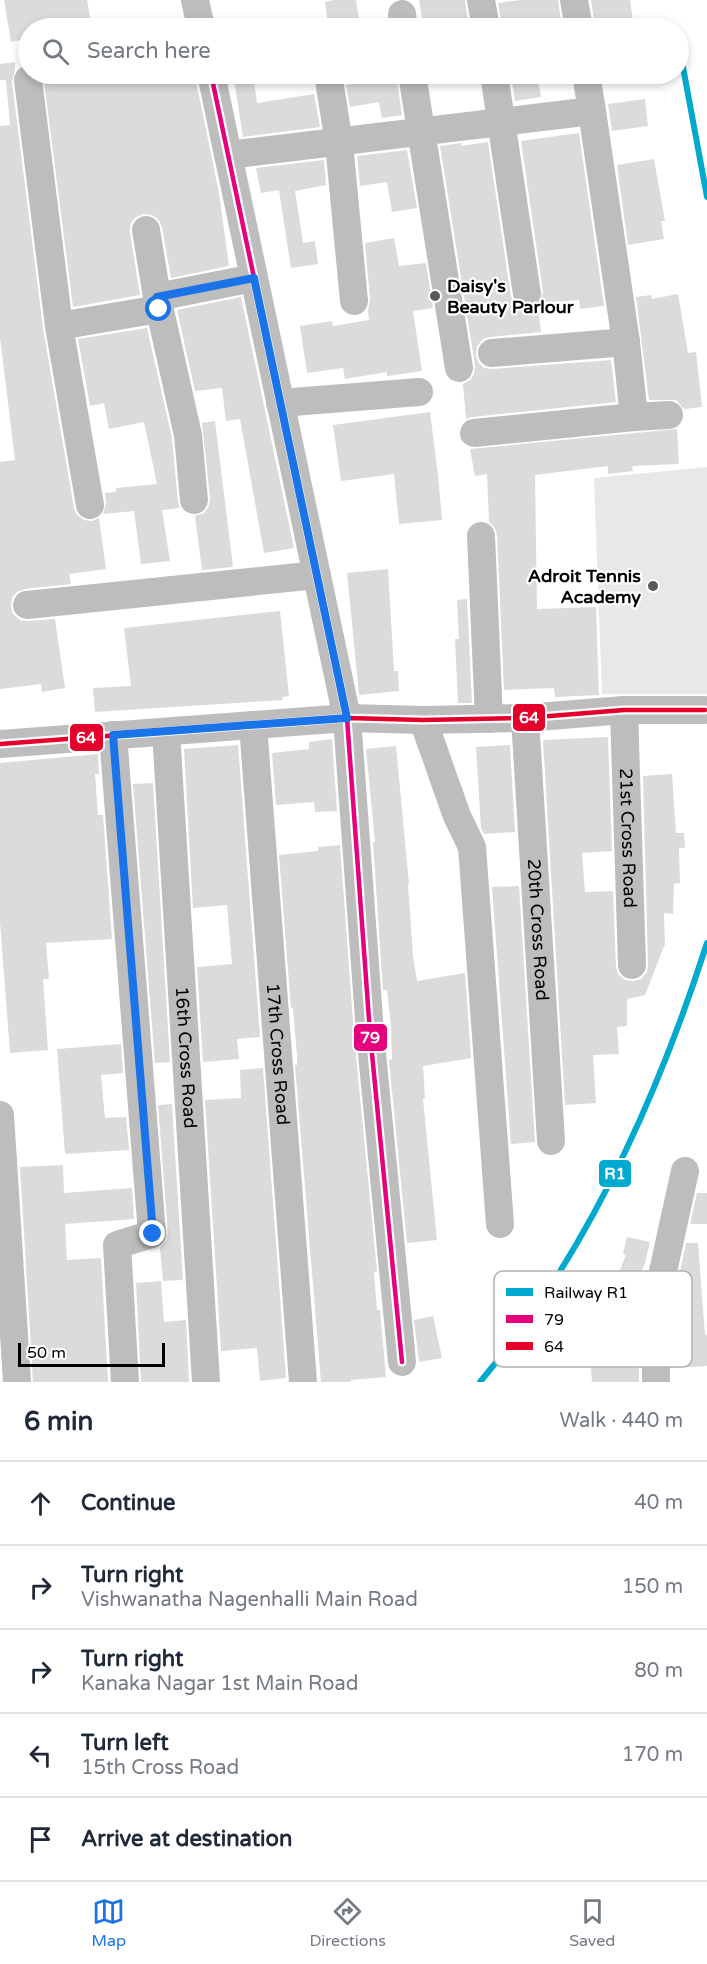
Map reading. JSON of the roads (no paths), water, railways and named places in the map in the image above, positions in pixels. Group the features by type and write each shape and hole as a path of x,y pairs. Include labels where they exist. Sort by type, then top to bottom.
{"street":[{"path":"195,0 199,18"},
{"path":"481,0 484,18"},
{"path":"574,0 577,18"},
{"path":"29,84 59,326 90,505"},
{"path":"213,84 347,718 370,1033 402,1362"},
{"path":"330,84 339,143 354,300"},
{"path":"414,84 459,368"},
{"path":"496,84 527,294"},
{"path":"588,84 626,342 634,417"},
{"path":"228,155 592,111"},
{"path":"146,230 158,303 188,435 194,500"},
{"path":"59,326 254,278"},
{"path":"492,353 626,342"},
{"path":"280,403 419,392"},
{"path":"474,433 669,415"},
{"path":"481,537 489,719"},
{"path":"27,605 317,575"},
{"path":"0,744 347,718 489,719 624,710 705,710"},
{"name":"21st Cross Road","path":"624,710 632,965"},
{"name":"20th Cross Road","path":"525,718 551,1141"},
{"path":"423,720 457,816 472,847 501,1224"},
{"name":"17th Cross Road","path":"253,725 303,1382"},
{"name":"16th Cross Road","path":"165,732 206,1382"},
{"path":"113,735 153,1234 117,1245 125,1382"},
{"path":"0,1115 17,1382"},
{"path":"663,1271 685,1171"},
{"path":"656,1367 656,1382"}],"rail line":[{"name":"R1","path":"686,84 707,197"},
{"name":"R1","path":"561,1271 615,1173 641,1117 665,1060 707,943"},
{"name":"R1","path":"480,1382 494,1364"}],"place":[{"name":"Daisy's Beauty Parlour","path":"435,296"},
{"name":"Adroit Tennis Academy","path":"653,586"}]}
